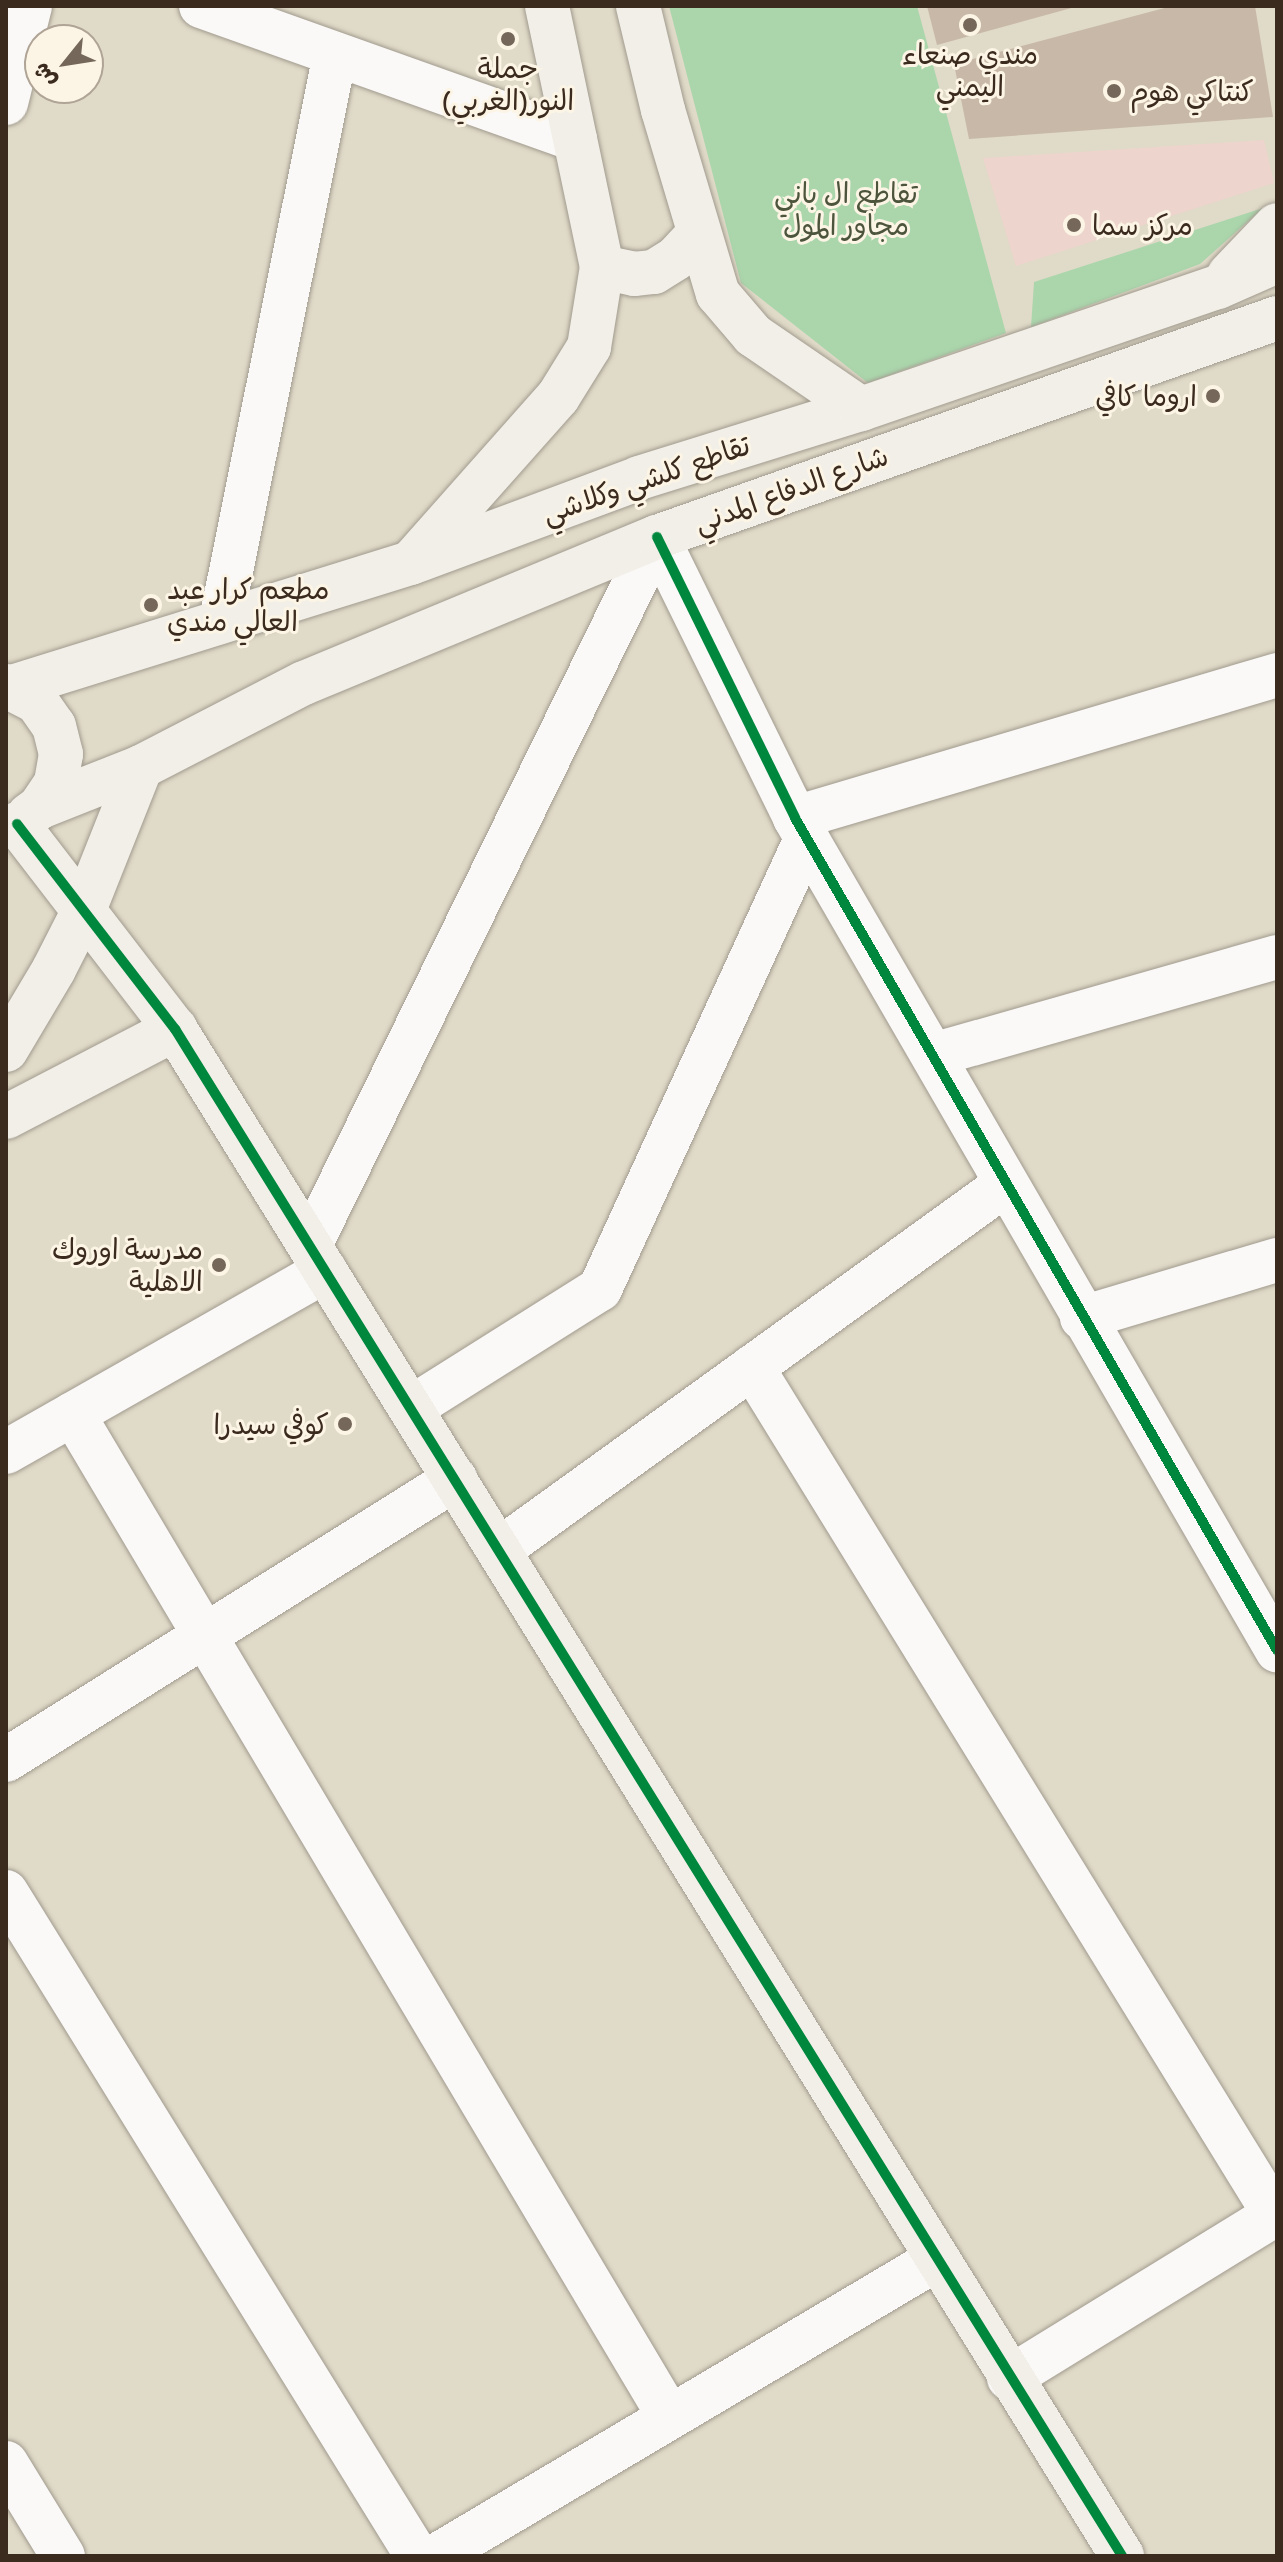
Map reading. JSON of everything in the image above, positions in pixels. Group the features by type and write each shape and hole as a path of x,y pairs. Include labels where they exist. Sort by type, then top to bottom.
{"street":[{"path":"6,103 30,6"},
{"path":"201,6 575,139"},
{"path":"411,563 558,397 589,347 602,267 547,6"},
{"path":"638,6 718,294 753,335 861,409"},
{"path":"221,621 335,54"},
{"path":"1218,287 1277,225"},
{"path":"602,267 634,274 654,272 676,258 699,233"},
{"name":"تقاطع كلشي وكلاشي","path":"9,686 411,563 639,478 861,409 1218,287 1277,261"},
{"name":"شارع الدفاع المدني","path":"21,819 141,767 304,683 657,537 1256,330 1277,318"},
{"path":"657,537 801,828 1277,1650"},
{"path":"6,1452 73,1414 318,1258 657,537"},
{"path":"411,1408 600,1289 801,828 1277,675"},
{"path":"9,686 37,702 54,726 61,754 56,783 21,819 84,910 175,1029 1122,2556"},
{"path":"6,1050 54,969 84,910 141,767"},
{"path":"933,1055 1277,957"},
{"path":"6,1117 175,1029"},
{"path":"499,1550 1006,1184"},
{"path":"1082,1318 1275,1270"},
{"path":"752,1367 1276,2214 1009,2378"},
{"path":"73,1414 669,2416"},
{"path":"6,1760 455,1479"},
{"path":"6,1892 417,2556"},
{"path":"436,2556 937,2259"},
{"path":"6,2463 63,2556"}],"shaded area":[{"name":"مركز سما","path":"1264,140 1274,183 1016,266 983,158"}],"green space":[{"name":"تقاطع ال باني مجاور المول","path":"669,6 917,6 1006,333 868,383 741,283"},
{"path":"1263,208 1200,264 1031,327 1034,282"}],"building":[{"name":"مندي صنعاء اليمني","path":"927,6 1075,6 1075,7 937,45"},
{"name":"كنتاكي هوم","path":"1172,6 1255,6 1273,117 969,139 954,64"}],"cycle path":[{"path":"657,537 795,818 1277,1650"},
{"path":"17,824 175,1029 1122,2556"}],"place":[{"name":"مندي صنعاء اليمني","path":"970,25"},
{"name":"جملة النور(الغربي)","path":"508,39"},
{"name":"كنتاكي هوم","path":"1114,91"},
{"name":"مركز سما","path":"1074,225"},
{"name":"اروما كافي","path":"1213,396"},
{"name":"مطعم كرار عبد العالي مندي","path":"151,605"},
{"name":"مدرسة اوروك الاهلية","path":"219,1265"},
{"name":"كوفي سيدرا","path":"345,1424"}]}
